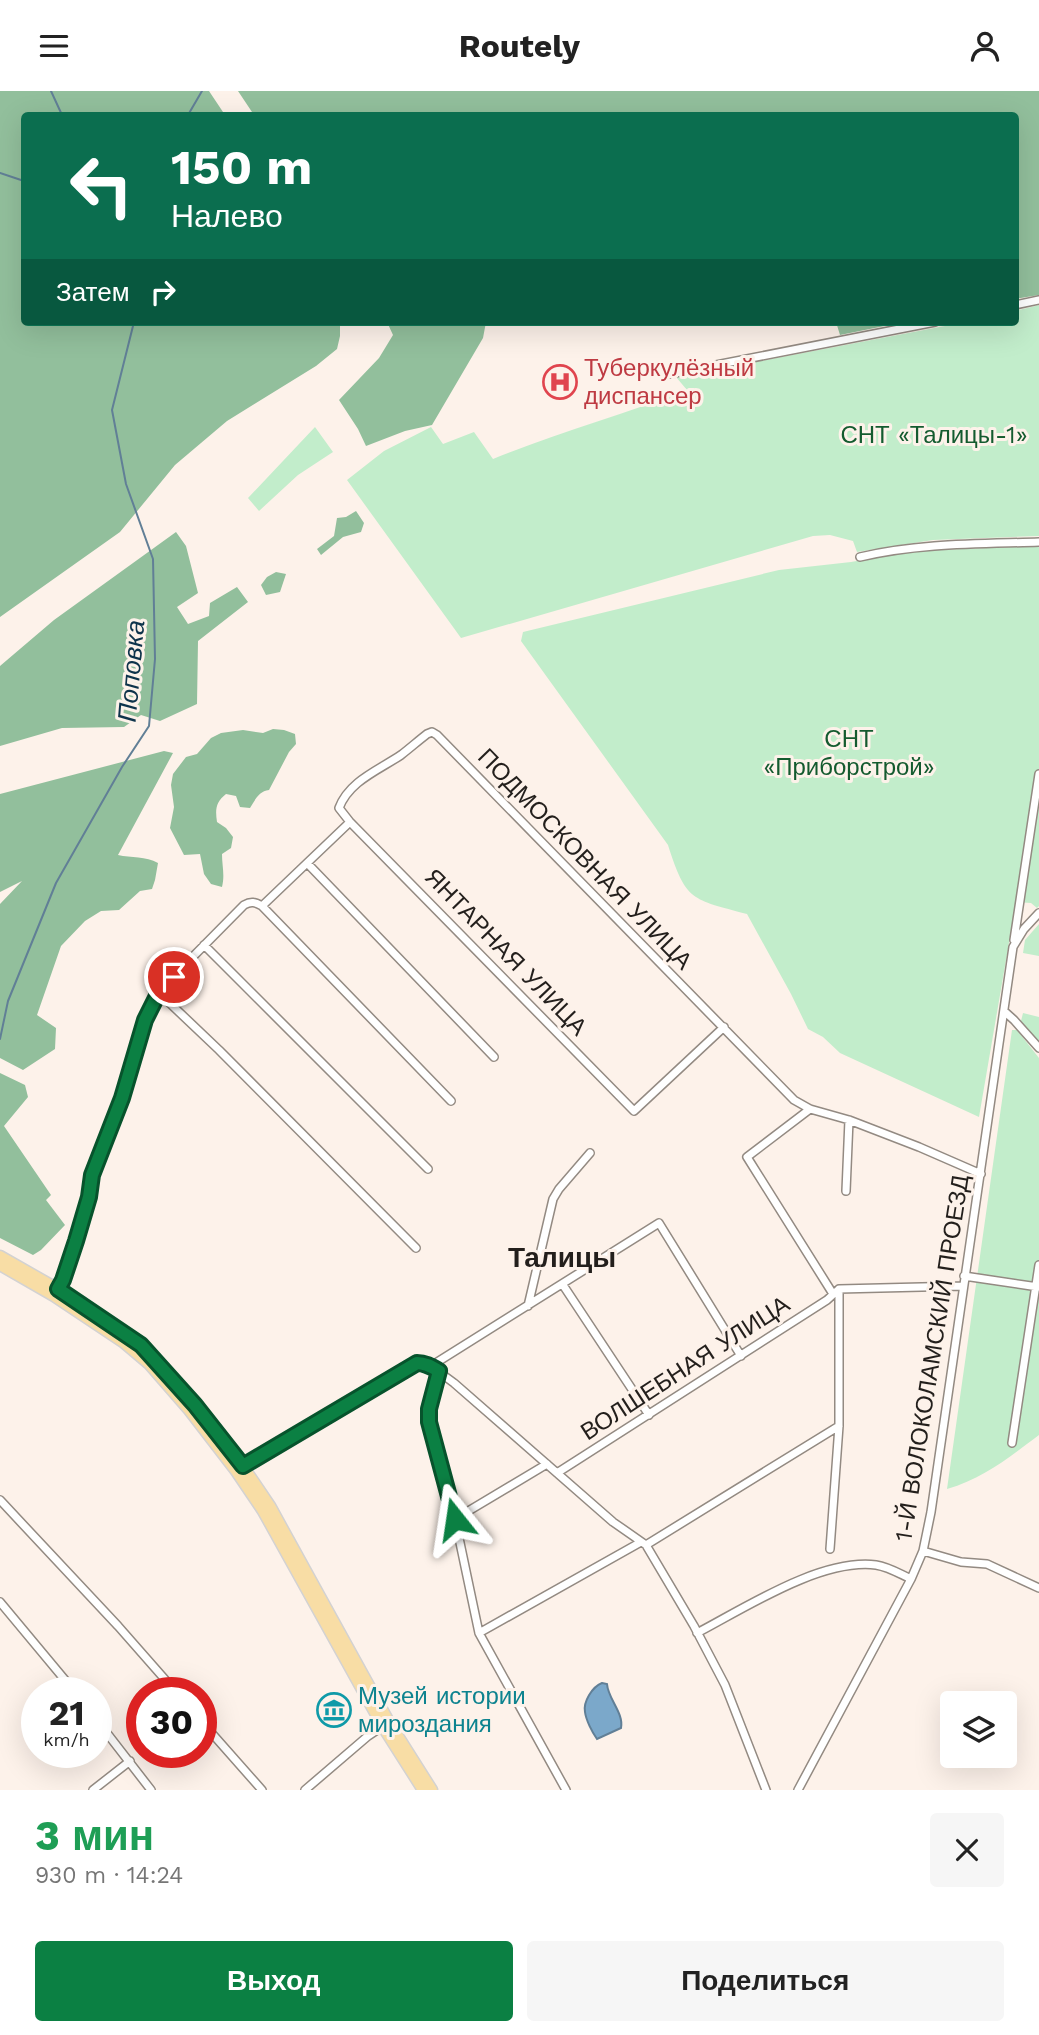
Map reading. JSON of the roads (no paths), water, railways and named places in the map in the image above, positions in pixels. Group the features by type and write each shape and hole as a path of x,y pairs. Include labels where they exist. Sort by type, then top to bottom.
{"main road":[{"path":"0,1256 58,1289 141,1345 195,1405 239,1469 423,1790"},
{"path":"0,1265 54,1296 136,1352 239,1469"},
{"path":"386,1724 432,1790"}],"street":[{"path":"1019,304 1039,300"},
{"path":"670,374 915,326"},
{"path":"860,557 894,549 938,545 1039,542"},
{"name":"ПОДМОСКОВНАЯ УЛИЦА","path":"350,822 339,808 349,790 432,732 794,1100 810,1109"},
{"path":"1013,947 1039,774"},
{"path":"262,907 350,822"},
{"name":"ЯНТАРНАЯ УЛИЦА","path":"350,822 634,1111 724,1027"},
{"path":"307,863 494,1057"},
{"path":"58,1289 76,1241 89,1197 92,1175 122,1098 145,1020 159,992 249,902 256,902 262,907 451,1101"},
{"name":"1-Й ВОЛОКОЛАМСКИЙ ПРОЕЗД","path":"798,1790 911,1579 923,1551 931,1512 1013,947 1039,913"},
{"path":"204,945 428,1169"},
{"path":"159,992 416,1248"},
{"path":"1004,1011 1039,1048"},
{"path":"830,1549 839,1426 836,1291 747,1157 810,1109 849,1119 981,1174"},
{"path":"846,1191 849,1119"},
{"path":"527,1306 553,1199 590,1153"},
{"path":"431,1366 659,1223 741,1356"},
{"path":"1012,1443 1039,1265"},
{"path":"964,1276 1037,1287"},
{"path":"562,1285 649,1415"},
{"path":"836,1291 963,1286"},
{"name":"ВОЛШЕБНАЯ УЛИЦА","path":"557,1473 741,1356 836,1291"},
{"path":"239,1469 417,1363 431,1366 613,1522 644,1544 725,1685 766,1790"},
{"path":"439,1371 429,1409 429,1422 455,1519 478,1633 566,1790"},
{"path":"478,1633 644,1544 839,1426"},
{"path":"455,1519 547,1464"},
{"path":"0,1500 163,1677"},
{"path":"923,1551 961,1562 987,1564 1039,1588"},
{"path":"697,1633 767,1595 812,1576 846,1566 876,1565 911,1579"},
{"path":"0,1602 62,1677"},
{"path":"305,1790 386,1724"},
{"path":"112,1739 126,1756"},
{"path":"217,1739 262,1790"},
{"path":"93,1790 126,1764"},
{"path":"135,1768 151,1790"}],"water":[{"path":"602,1683 607,1684 620,1717 621,1728 597,1739 588,1722 585,1708 592,1691"}],"waterway":[{"path":"51,91 61,112"},
{"name":"Поповка","path":"190,112 202,91"},
{"path":"0,173 21,180"},
{"name":"Поповка","path":"0,1039 8,1001 56,883 122,767 149,726 155,659 153,559 126,484 112,410 133,326"}],"place":[{"name":"Туберкулёзный диспансер","path":"560,382"},
{"name":"Музей истории мироздания","path":"334,1710"}],"district":[{"name":"Талицы","path":"562,1257"}],"park label":[{"name":"СНТ «Талицы-1»","path":"934,435"},
{"name":"СНТ «Приборстрой»","path":"849,753"}]}
